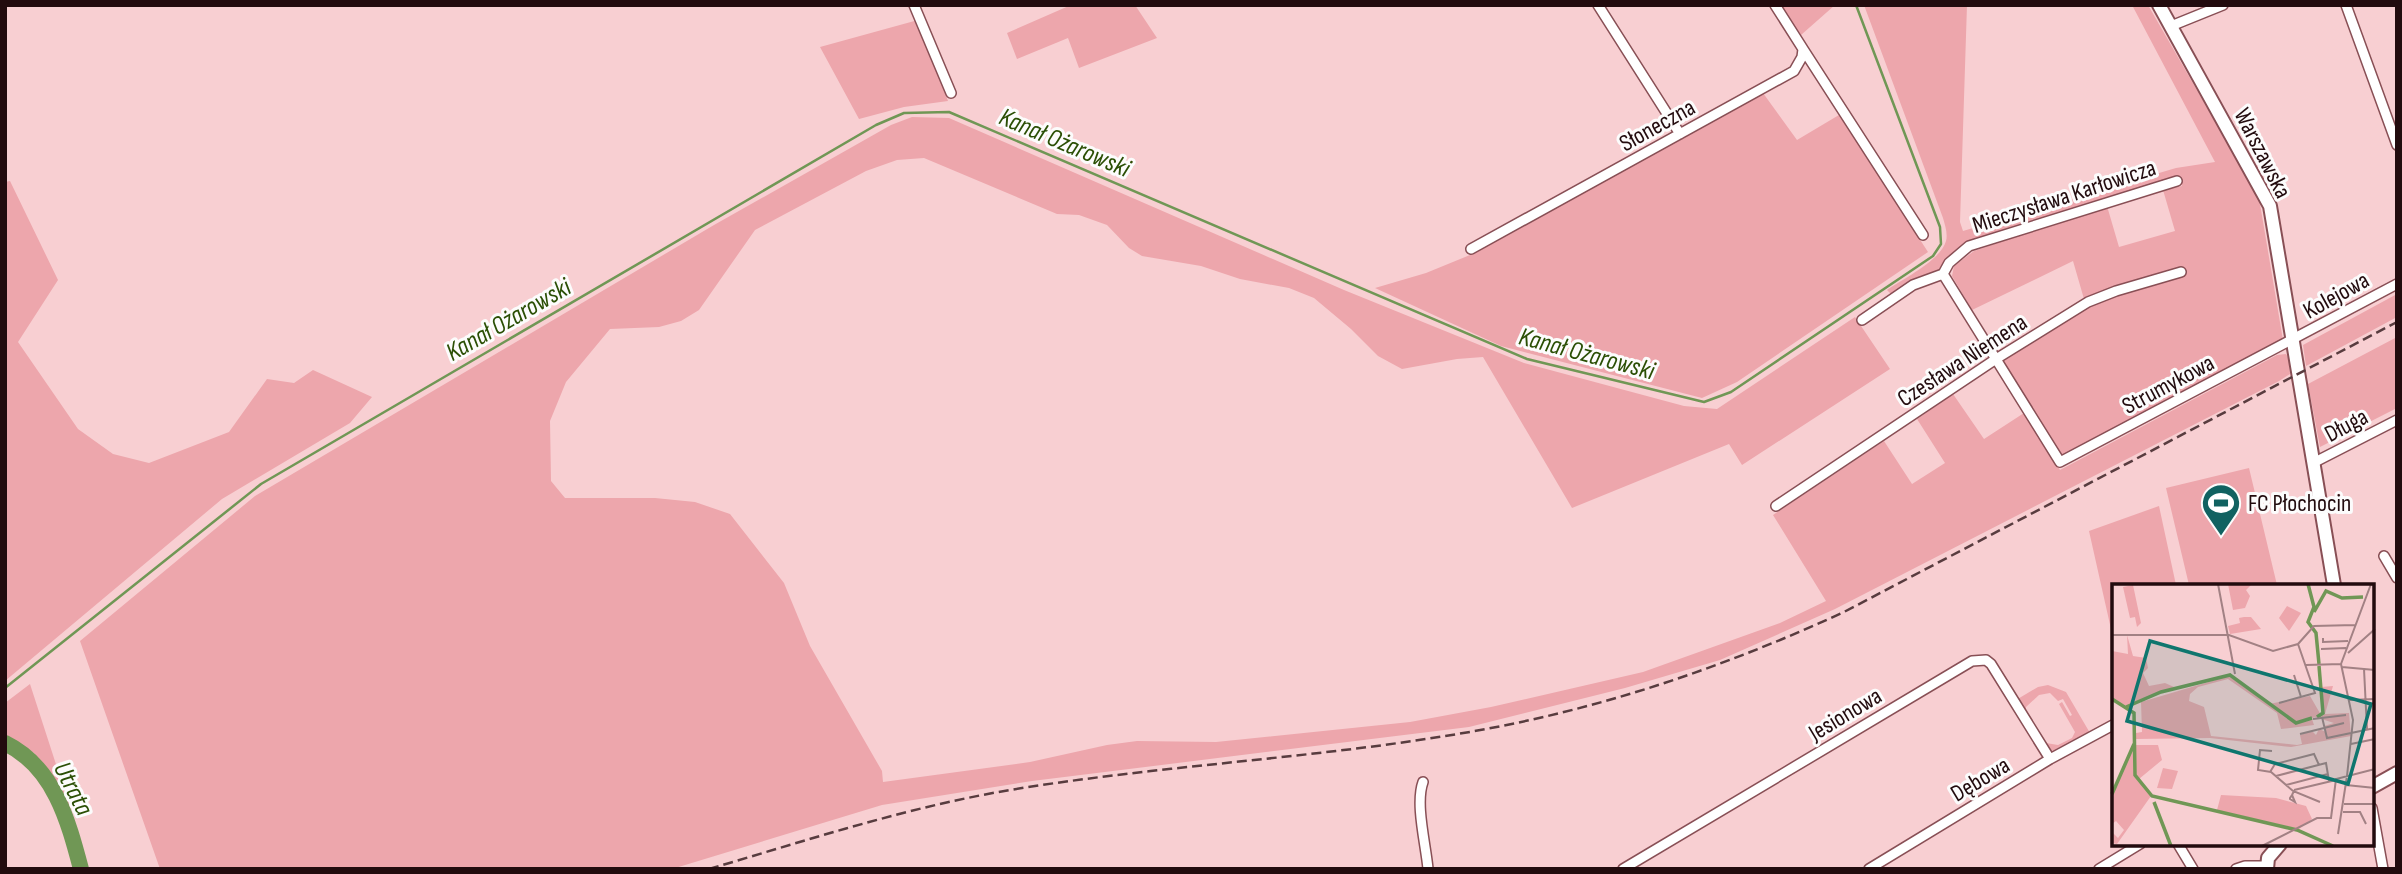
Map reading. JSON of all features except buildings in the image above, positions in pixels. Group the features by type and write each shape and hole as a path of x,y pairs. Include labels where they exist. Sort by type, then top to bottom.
{"main road":[{"name":"Warszawska","path":"2159,5 2270,206 2334,584"},
{"path":"2374,786 2397,773"},
{"path":"2267,867 2268,858 2278,846"}],"street":[{"path":"914,5 951,93"},
{"path":"1598,5 1681,134"},
{"path":"1775,5 1923,235"},
{"path":"2171,26 2223,5"},
{"path":"2346,5 2397,145"},
{"name":"Słoneczna","path":"1471,249 1794,71 1802,57 1803,48"},
{"name":"Mieczysława Karłowicza","path":"1862,320 1913,285 1943,274 1949,263 1969,246 2177,181"},
{"name":"Czesława Niemena","path":"1776,506 1996,359 2088,302 2181,272"},
{"path":"1943,274 1996,359"},
{"name":"Kolejowa","path":"2294,340 2397,284"},
{"name":"Strumykowa","path":"1996,359 2060,462 2294,340"},
{"name":"Długa","path":"2314,463 2397,420"},
{"path":"2384,556 2397,578"},
{"name":"Jesionowa","path":"1623,869 1972,661 1986,660 1991,664 2050,759"},
{"name":"Dębowa","path":"1869,869 2050,759 2112,726"},
{"path":"1423,782 1420,790 1429,869"},
{"path":"2374,819 2383,869"},
{"path":"2099,869 2137,846"},
{"path":"2179,846 2193,869"},
{"path":"2236,869 2245,866 2267,867"}],"shaded area":[{"path":"1071,5 1135,5 1157,38 1079,68 1068,38 1017,59 1007,33"},
{"path":"1781,5 1835,5 1801,35"},
{"path":"1864,5 1967,5 1960,222 1963,231 2176,168 2215,162 2132,5 2148,5 2259,198 2283,340 2063,456 2057,454 1997,352 2084,299 2073,261 1972,310 1952,276 1954,266 1974,251 2107,206 2119,247 2175,231 2163,190 2182,186 2180,178 1966,246 1942,269 1923,276 1892,295 1887,290 1921,268 1943,248 1946,232"},
{"path":"918,20 948,101 904,107 859,119 820,47"},
{"path":"1763,93 1797,140 1839,115 1928,252 1737,382 1702,398 1501,346 1375,288 1426,273 1470,255"},
{"path":"912,117 949,118 1344,290 1524,363 1684,406 1717,409 1855,317 1890,369 1742,465 1729,444 1572,508 1483,357 1402,369 1378,356 1314,298 1289,288 1240,279 1201,266 1142,256 1129,248 1107,225 1079,215 1057,214 924,158 897,160 866,171 755,230 699,310 681,321 659,327 610,329 566,382 550,421 551,481 565,498 655,498 695,502 730,514 784,583 810,646 882,771 883,782 1030,762 1137,741 1216,742 1410,722 1491,707 1643,672 1780,623 1826,601 1773,515 1884,441 1912,484 1945,463 1917,419 1953,394 1984,439 2024,413 2060,470 2277,355 2286,354 2290,374 1835,609 1720,660 1625,688 1469,727 1032,781 882,805 672,869 160,869 80,641 255,496 714,225 891,125"},
{"path":"10,181 58,280 18,342 78,429 113,454 149,463 229,432 267,379 294,383 313,370 372,397 350,423 222,499 5,681 5,182"},
{"path":"2397,294 2397,317 2306,366 2303,345"},
{"path":"2397,337 2397,408 2320,447 2308,384"},
{"name":"FC Płochocin","path":"2249,468 2277,584 2189,584 2166,488"},
{"path":"2159,506 2176,584 2112,584 2112,634 2089,531"},
{"path":"30,684 75,823 57,787 34,753 5,736 5,703"},
{"path":"2048,685 2066,692 2090,733 2055,751 2049,750 2026,717 2029,716 2046,743 2058,745 2072,738 2075,732 2059,704 2062,702 2070,716 2072,715 2063,699 2058,701 2050,693 2039,695 2026,707 2026,714 2016,700 2038,687"}],"waterway":[{"name":"Kanał Ożarowski","path":"5,688 261,484 876,125 904,113 949,112 1527,359 1704,402 1731,392 1933,256 1941,244 1940,227 1856,5"},
{"name":"Utrata","path":"5,743 22,753 47,780 71,832 81,869"}],"railway":[{"path":"709,869 858,825 972,797 1069,781 1427,739 1532,720 1668,682 1756,650 1842,613 2397,322"}],"place":[{"name":"FC Płochocin","path":"2221,537"}]}
